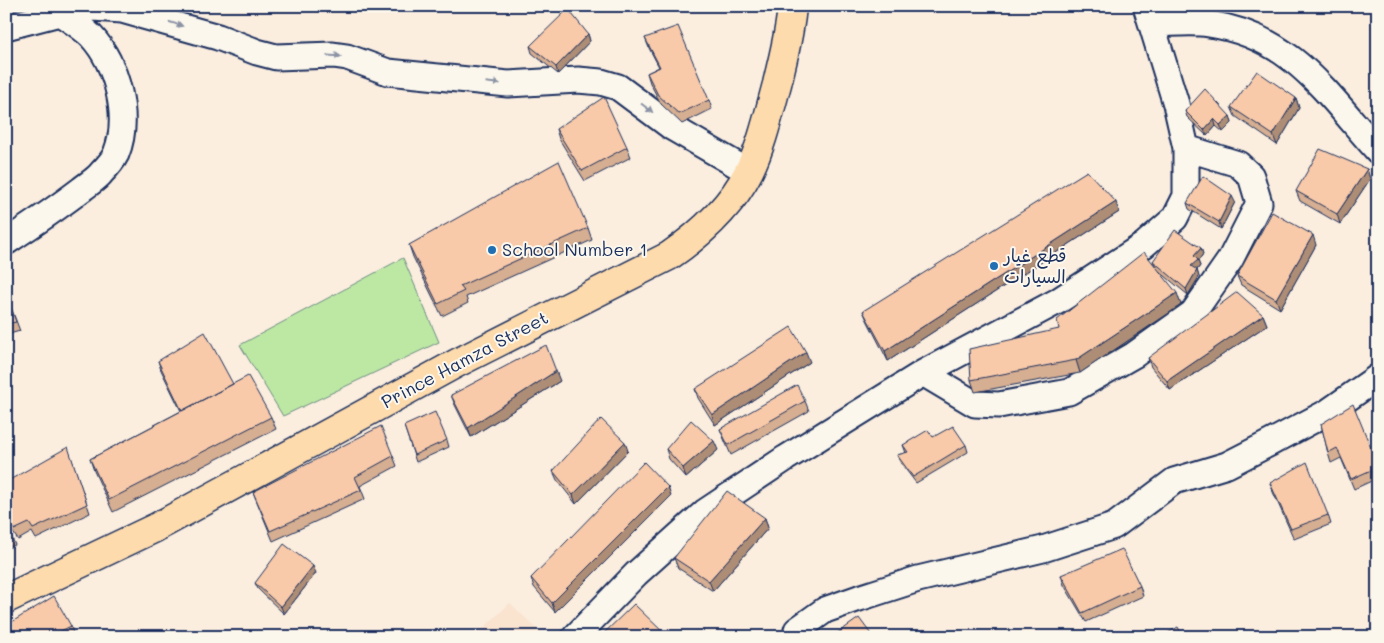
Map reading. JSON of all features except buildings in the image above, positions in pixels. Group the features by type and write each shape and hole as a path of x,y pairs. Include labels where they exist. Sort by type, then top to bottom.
{"main road":[{"name":"Prince Hamza Street","path":"6,600 155,528 457,363 668,256 697,236 724,209 749,172 770,113 790,29 792,6"}],"street":[{"path":"6,27 58,10 92,8 122,10 218,37 257,52 276,56 333,55 347,57 388,72 508,84 578,80 601,82 618,87 673,128 749,172"},
{"path":"6,242 59,208 101,174 115,155 119,141 121,110 117,85 106,57 90,36 58,10"},
{"path":"575,637 636,574 705,512 786,458 923,373 1058,301 1144,245 1175,218 1186,196 1186,148 1149,15 1239,30 1276,46 1309,71 1378,151"},
{"path":"923,373 975,404 999,405 1069,392 1134,354 1193,313 1230,260 1259,203 1251,176 1238,164 1186,148"},
{"path":"797,630 826,610 867,595 918,579 1043,549 1114,526 1174,481 1227,465 1328,412 1378,377"}],"shaded area":[{"path":"510,603 540,632 534,637 474,637"}],"green space":[{"path":"403,258 439,342 283,416 240,345"}],"place":[{"name":"School Number 1","path":"492,250"},
{"name":"قطع غيار السيارات","path":"994,266"}]}
